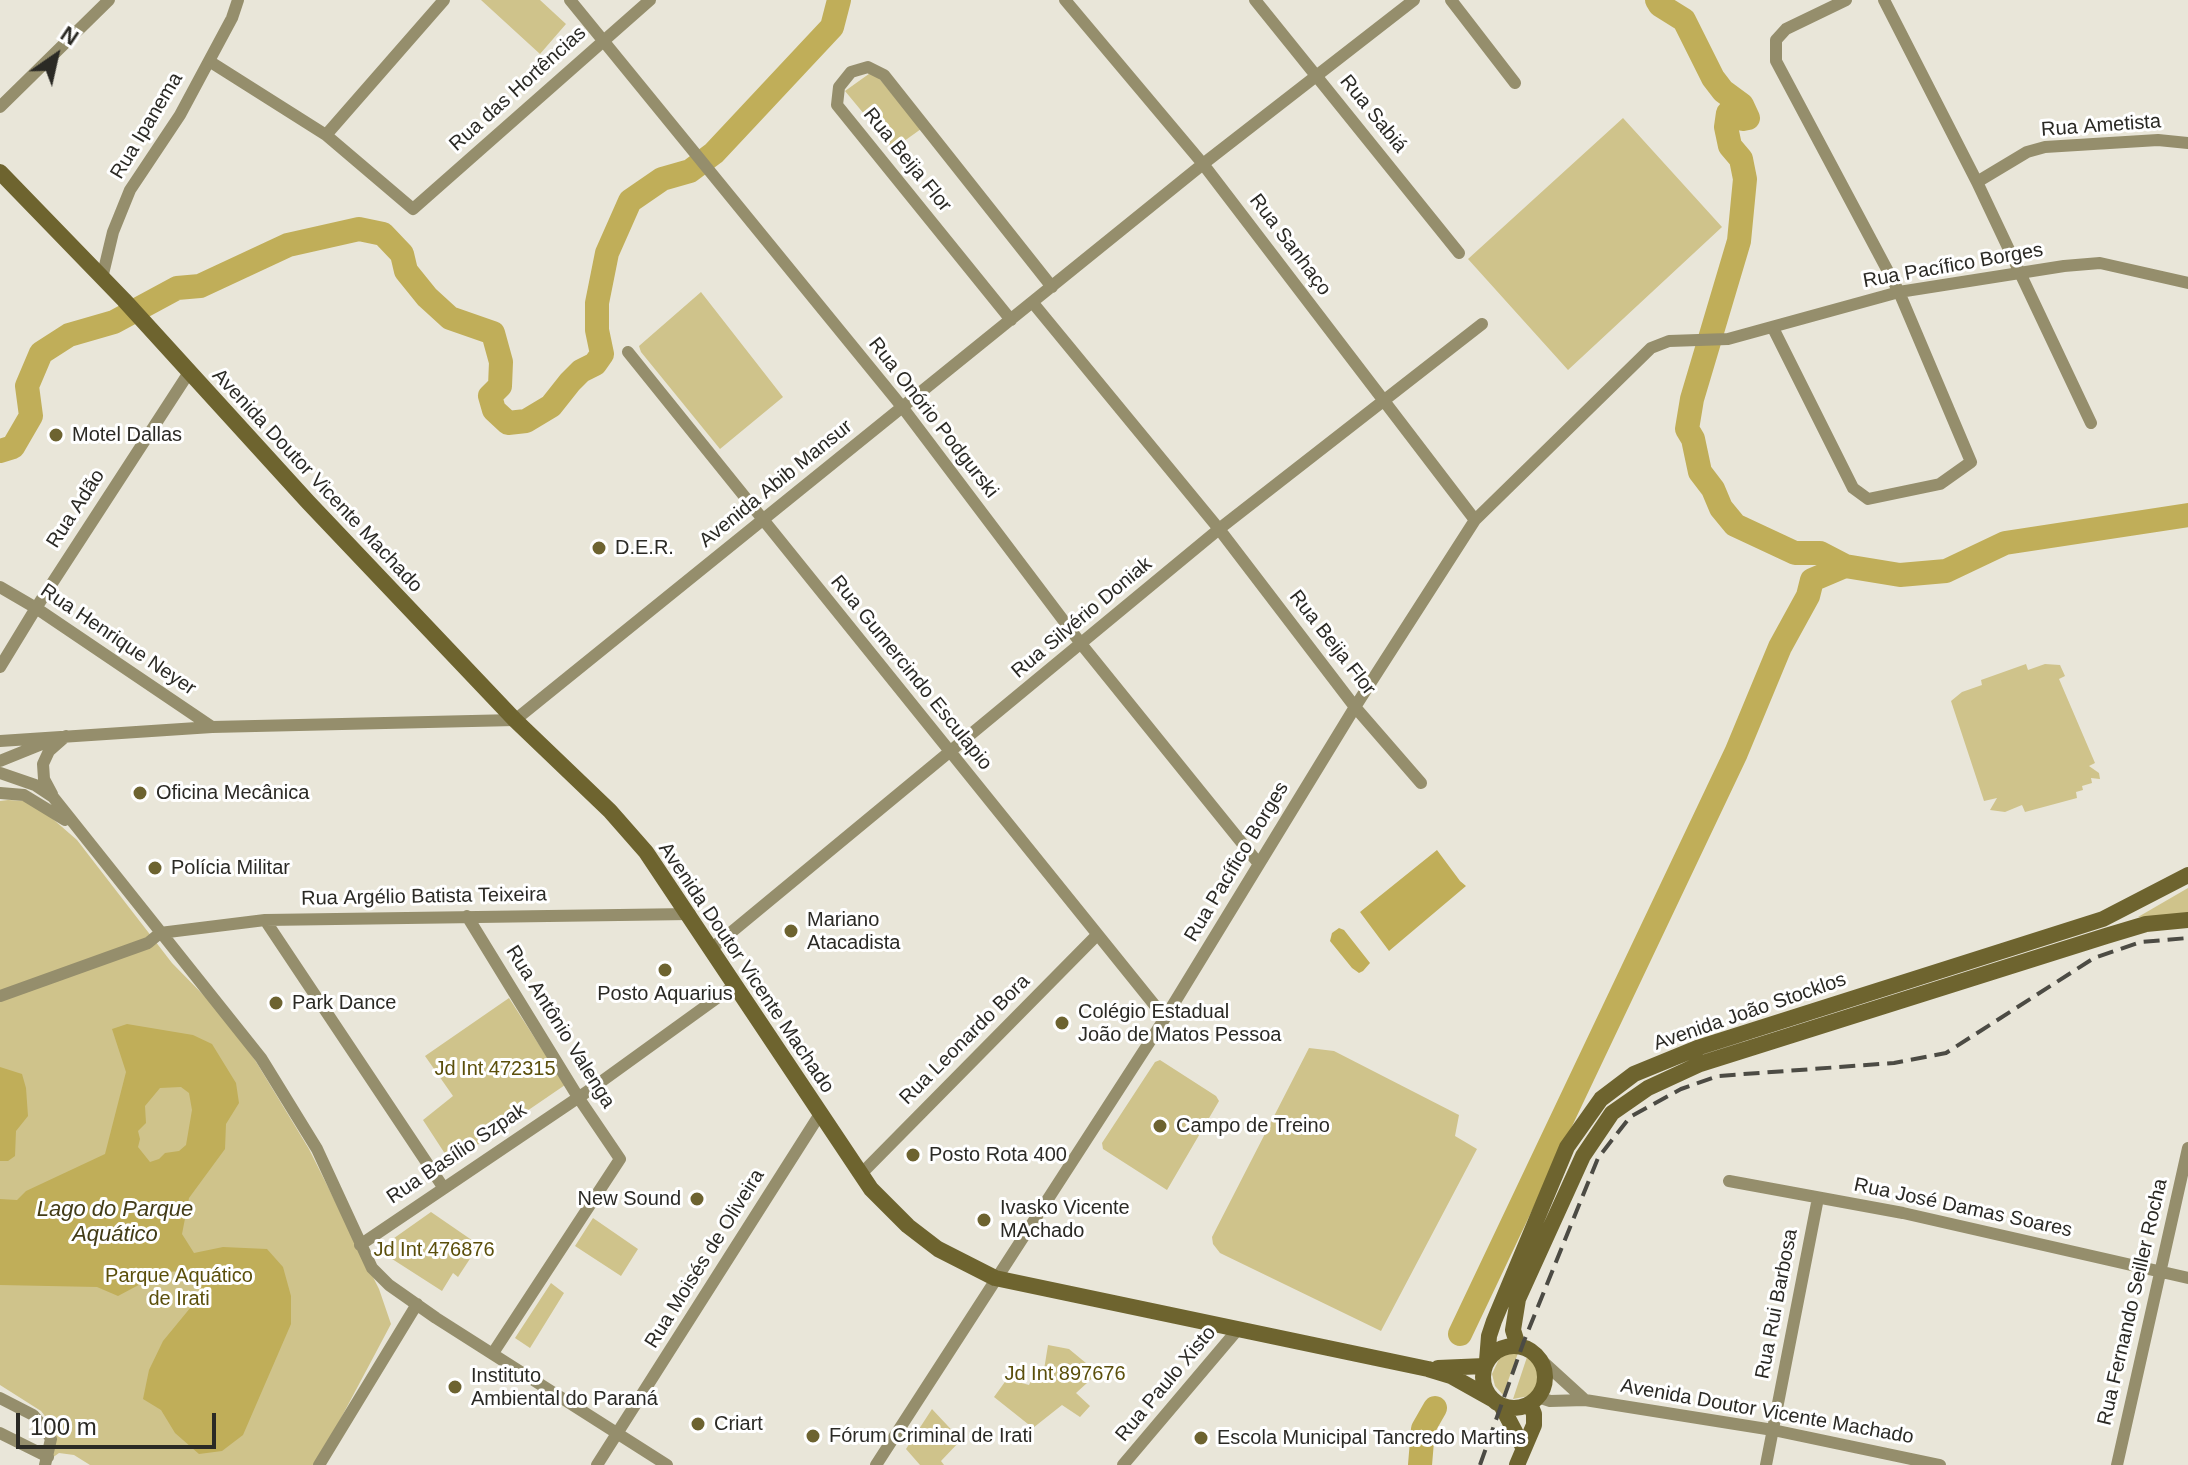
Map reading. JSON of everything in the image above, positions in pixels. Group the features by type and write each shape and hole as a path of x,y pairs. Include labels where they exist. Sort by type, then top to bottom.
{"street":[{"path":"0,107 109,0"},
{"name":"Rua Ipanema","path":"102,278 113,232 130,190 180,115 232,18 238,0"},
{"path":"209,61 326,135 444,0"},
{"name":"Rua Onório Podgurski","path":"570,0 903,408 1082,645 1259,864"},
{"name":"Rua das Hortências","path":"326,135 413,209 650,0"},
{"name":"Rua Sanhaço","path":"1065,0 1203,164 1475,520"},
{"name":"Rua Sabiá","path":"1255,0 1459,253"},
{"name":"Avenida Abib Mansur","path":"515,720 1203,164 1414,0"},
{"path":"1451,0 1515,83"},
{"path":"1773,328 1853,488 1868,499 1940,484 1971,462 1899,292 1776,61 1776,40 1786,29 1846,0"},
{"path":"1884,0 1977,182 2091,423"},
{"name":"Rua Beija Flor","path":"1011,320 837,105 839,87 851,72 868,67 884,75 1052,287"},
{"name":"Rua Ametista","path":"1977,182 2027,152 2045,147 2158,140 2188,143"},
{"name":"Avenida Doutor Vicente Machado","path":"0,172 124,300 188,374 515,720 610,811 646,852 871,1189 908,1226 938,1249 995,1278 1428,1369 1451,1376 1496,1402"},
{"name":"Rua Pacífico Borges","path":"876,1465 1165,1018 1355,707 1475,520 1651,348 1669,341 1728,339 1899,292 2100,263 2188,283"},
{"name":"Rua Beija Flor","path":"1033,303 1219,529 1355,707 1421,783"},
{"name":"Rua Silvério Doniak","path":"712,948 1219,529 1482,324"},
{"name":"Rua Gumercindo Esculapio","path":"628,352 1165,1018"},
{"name":"Rua Adão","path":"0,667 188,374"},
{"name":"Rua Henrique Neyer","path":"0,587 212,727"},
{"path":"0,741 19,737 212,727 515,720"},
{"path":"0,761 27,748 66,736"},
{"path":"66,736 49,751 43,764 44,779 53,797 261,1058 317,1149 372,1268 389,1285 417,1304 667,1465"},
{"path":"0,773 35,785 53,797"},
{"path":"0,793 24,795 41,803 80,832"},
{"name":"Avenida João Stocklos","path":"1486,1364 1494,1321 1567,1147 1601,1099 1634,1074 1700,1047 2103,919 2188,875"},
{"name":"Rua Argélio Batista Teixeira","path":"160,933 265,920 690,914"},
{"name":"Rua Antônio Valenga","path":"467,916 578,1097 620,1159 493,1353"},
{"path":"265,920 443,1187"},
{"name":"Avenida João Stocklos","path":"1518,1346 1513,1330 1518,1299 1583,1156 1612,1113 1648,1088 1700,1064 2091,941 2146,924 2188,920"},
{"path":"0,996 148,943 160,933"},
{"name":"Rua Leonardo Bora","path":"861,1174 1097,935"},
{"name":"Rua Basílio Szpak","path":"360,1245 578,1097 735,985"},
{"name":"Rua Moisés de Oliveira","path":"597,1465 820,1114"},
{"name":"Rua Fernando Seiller Rocha","path":"2117,1465 2188,1148"},
{"name":"Rua José Damas Soares","path":"1729,1181 1903,1213 2188,1278"},
{"name":"Rua Rui Barbosa","path":"1766,1465 1818,1198"},
{"path":"319,1465 417,1304"},
{"name":"Rua Paulo Xisto","path":"1123,1465 1239,1328"},
{"path":"1523,1447 1483,1381 1486,1364 1502,1348 1518,1346 1532,1351 1585,1400"},
{"path":"1517,1465 1534,1425 1534,1400 1545,1378 1540,1359"},
{"name":"Avenida Doutor Vicente Machado","path":"1428,1369 1486,1364"},
{"path":"0,1398 33,1415 45,1429 51,1439 46,1461 0,1433"},
{"path":"1496,1402 1521,1407 1534,1400"},
{"name":"Avenida Doutor Vicente Machado","path":"1534,1400 1585,1400 1773,1430 1940,1465"}],"green space":[{"path":"481,0 540,0 566,24 540,54"},
{"path":"873,71 921,129 893,149 845,91"},
{"path":"1623,118 1722,227 1568,370 1468,259"},
{"path":"701,292 783,397 720,449 639,346"},
{"path":"2026,664 2028,670 2045,664 2060,665 2065,676 2059,679 2095,763 2089,766 2099,773 2100,779 2091,778 2092,783 2076,792 2077,798 2025,812 2022,805 2005,812 1990,810 1997,798 1984,801 1951,701 1962,692 1982,685 1981,680"},
{"name":"Parque Aquático de Irati","path":"0,801 24,801 46,813 77,840 172,963 221,1013 255,1060 309,1149 379,1289 391,1324 316,1465 90,1465 74,1455 59,1453 45,1463 51,1447 51,1424 41,1411 0,1385"},
{"path":"2188,888 2188,917 2138,917"},
{"name":"Jd Int 472315","path":"509,998 565,1085 451,1163 423,1120 453,1096 425,1056"},
{"path":"1309,1048 1334,1051 1459,1115 1455,1136 1477,1149 1381,1331 1220,1253 1213,1244 1212,1237"},
{"name":"Campo de Treino","path":"1160,1060 1219,1101 1167,1190 1103,1149 1102,1143 1155,1062"},
{"name":"Jd Int 476876","path":"431,1212 479,1245 458,1277 453,1273 442,1291 380,1248"},
{"path":"593,1218 638,1249 621,1276 575,1246"},
{"path":"551,1283 564,1293 530,1348 515,1338"},
{"name":"Jd Int 897676","path":"1048,1345 1069,1349 1098,1373 1076,1393 1090,1406 1080,1417 1062,1405 1033,1428 994,1397 1007,1379 1029,1385 1034,1374 1043,1376"},
{"path":"1511,1351 1518,1353 1503,1395 1495,1386 1492,1374 1499,1359"},
{"path":"1528,1354 1539,1368 1540,1380 1529,1396 1513,1399"},
{"path":"932,1409 961,1440 941,1461 944,1465 920,1465 906,1449"}],"water":[{"path":"1437,850 1466,886 1389,951 1360,912"},
{"path":"1339,928 1344,930 1370,963 1359,973 1330,941 1332,933"},
{"name":"Lago do Parque Aquático","path":"127,1024 193,1035 212,1044 236,1083 239,1103 226,1124 225,1149 189,1198 182,1234 194,1253 223,1247 267,1249 283,1267 291,1296 291,1324 243,1435 222,1451 199,1454 175,1433 161,1410 143,1399 149,1370 163,1341 200,1296 199,1282 185,1271 163,1272 118,1296 97,1287 0,1285 0,1199 17,1200 26,1191 105,1154 126,1072 112,1029","holes":["181,1087 189,1093 192,1110 186,1145 179,1151 165,1153 150,1162 138,1147 138,1131 146,1123 145,1106 160,1088"]},
{"name":"Lago do Parque Aquático","path":"0,1067 22,1074 26,1088 28,1116 16,1131 15,1156 8,1161 0,1161"}],"waterway":[{"path":"0,451 13,447 31,416 27,386 41,353 69,335 114,322 177,288 200,286 288,245 359,229 383,234 402,254 406,271 427,297 450,318 493,333 501,362 500,386 490,396 494,410 508,423 526,421 551,406 570,382 581,371 595,364 602,354 597,330 597,303 607,253 630,201 662,179 690,171 714,153 832,27 839,0"},
{"path":"1657,0 1684,20 1713,78 1723,91 1742,105 1748,118 1728,113 1726,127 1730,146 1741,159 1745,179 1739,241 1692,399 1687,429 1693,439 1700,472 1735,525 1795,553 1820,553 1845,566"},
{"path":"1460,1334 1736,753 1780,647 1808,596 1812,580 1845,566 1900,575 1946,571 2005,543 2188,515"},
{"path":"1420,1465 1423,1429 1435,1408"}],"railway":[{"path":"1480,1465 1524,1341 1598,1158 1630,1117 1681,1089 1718,1076 1894,1063 1946,1053 2094,958 2141,942 2188,938"}],"place":[{"name":"Motel Dallas","path":"56,435"},
{"name":"D.E.R.","path":"599,548"},
{"name":"Oficina Mecânica","path":"140,793"},
{"name":"Polícia Militar","path":"155,868"},
{"name":"Mariano Atacadista","path":"791,931"},
{"name":"Posto Aquarius","path":"665,970"},
{"name":"Park Dance","path":"276,1003"},
{"name":"Colégio Estadual João de Matos Pessoa","path":"1062,1023"},
{"name":"Campo de Treino","path":"1160,1126"},
{"name":"Posto Rota 400","path":"913,1155"},
{"name":"New Sound","path":"697,1199"},
{"name":"Ivasko Vicente MAchado","path":"984,1220"},
{"name":"Instituto Ambiental do Paraná","path":"455,1387"},
{"name":"Criart","path":"698,1424"},
{"name":"Fórum Criminal de Irati","path":"813,1436"},
{"name":"Escola Municipal Tancredo Martins","path":"1201,1438"}]}
